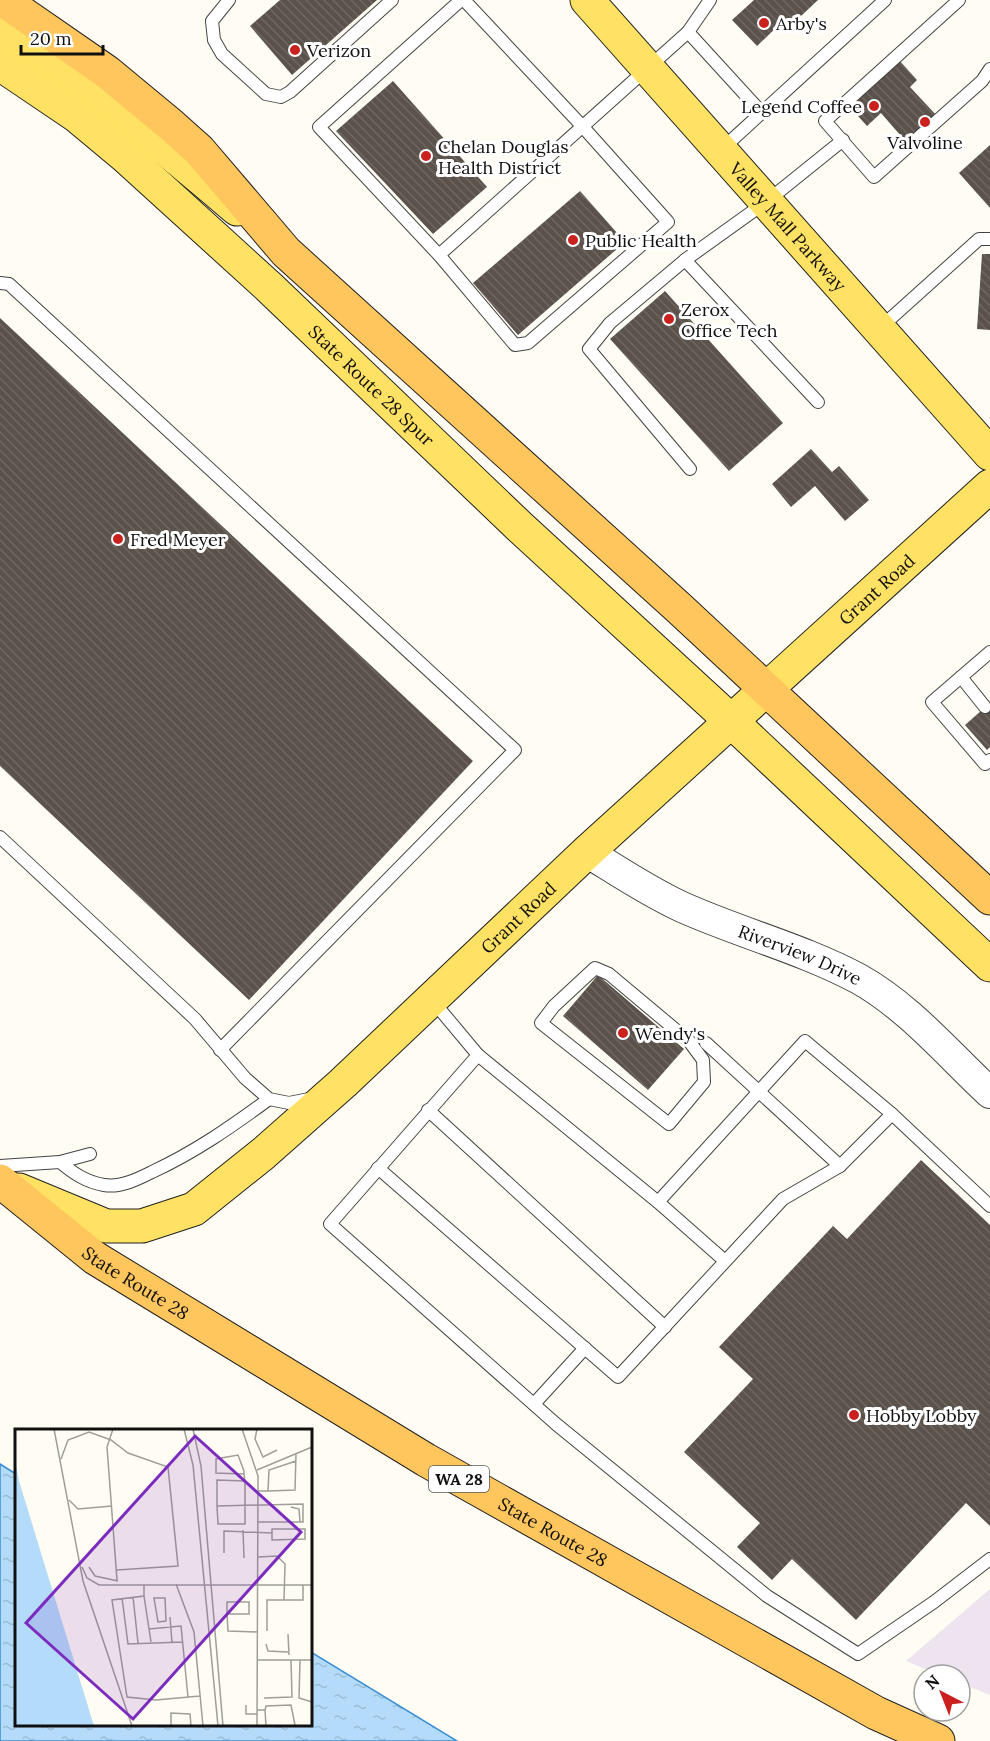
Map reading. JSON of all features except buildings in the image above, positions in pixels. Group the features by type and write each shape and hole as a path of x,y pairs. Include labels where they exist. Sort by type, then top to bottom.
{"highway":[{"path":"3,0 107,72 199,150 286,252 766,688 990,898"},
{"name":"State Route 28","path":"0,1182 95,1258 426,1460 876,1713 938,1741"}],"main road":[{"name":"Valley Mall Parkway","path":"586,0 990,454"},
{"path":"0,29 44,56 124,114 286,252"},
{"name":"State Route 28 Spur","path":"0,64 77,116 125,156 269,287 520,527 731,721 990,965"},
{"name":"Grant Road","path":"0,1182 106,1226 142,1226 194,1209 264,1153 343,1083 587,852 990,486"}],"street":[{"name":"Riverview Drive","path":"587,852 681,907 810,956 860,980 901,1008 990,1093"}],"lane":[{"path":"229,0 212,21 214,40 222,54 266,94 281,97 290,92 392,0"},
{"path":"463,0 583,127 668,222 528,343 515,345 439,255 319,127 463,0"},
{"path":"439,255 688,32 710,0"},
{"path":"958,0 825,121 873,177 982,81 990,69"},
{"path":"720,150 882,1"},
{"path":"688,32 762,113"},
{"path":"690,469 589,349 610,323 685,260 766,202 843,140"},
{"path":"880,329 979,239 990,240"},
{"path":"685,260 818,402"},
{"path":"0,283 9,285 18,292 515,750 220,1050"},
{"path":"988,765 932,702 990,653"},
{"path":"961,678 985,707"},
{"path":"0,837 195,1019 245,1078 269,1099 289,1103 305,1100 343,1083"},
{"path":"595,968 609,974 689,1041 703,1060 705,1082 669,1124 541,1023 554,1006 595,968"},
{"path":"431,999 478,1055 658,1202 725,1261"},
{"path":"658,1202 805,1041 892,1114 990,1206"},
{"path":"706,1043 840,1166"},
{"path":"478,1055 330,1224 534,1404 767,1596 858,1653 934,1602 990,1559"},
{"path":"60,1162 76,1176 105,1186 132,1181 182,1158 216,1138 269,1099"},
{"path":"428,1110 664,1327"},
{"path":"378,1168 618,1377 783,1199 840,1166 892,1114"},
{"path":"0,1166 60,1162 90,1154"},
{"path":"534,1404 585,1348"}],"shaded area":[{"path":"990,1589 990,1695 972,1688 972,1663 912,1663 906,1661"}],"water":[{"path":"0,1464 15,1473 15,1726 312,1726 312,1653 457,1741 0,1741"}],"place":[{"name":"Arby's","path":"764,23"},
{"name":"Verizon","path":"295,50"},
{"name":"Legend Coffee","path":"874,106"},
{"name":"Valvoline","path":"925,122"},
{"name":"Chelan Douglas Health District","path":"426,156"},
{"name":"Public Health","path":"573,240"},
{"name":"Zerox Office Tech","path":"669,319"},
{"name":"Fred Meyer","path":"118,539"},
{"name":"Wendy's","path":"623,1033"},
{"name":"Hobby Lobby","path":"854,1415"}]}
